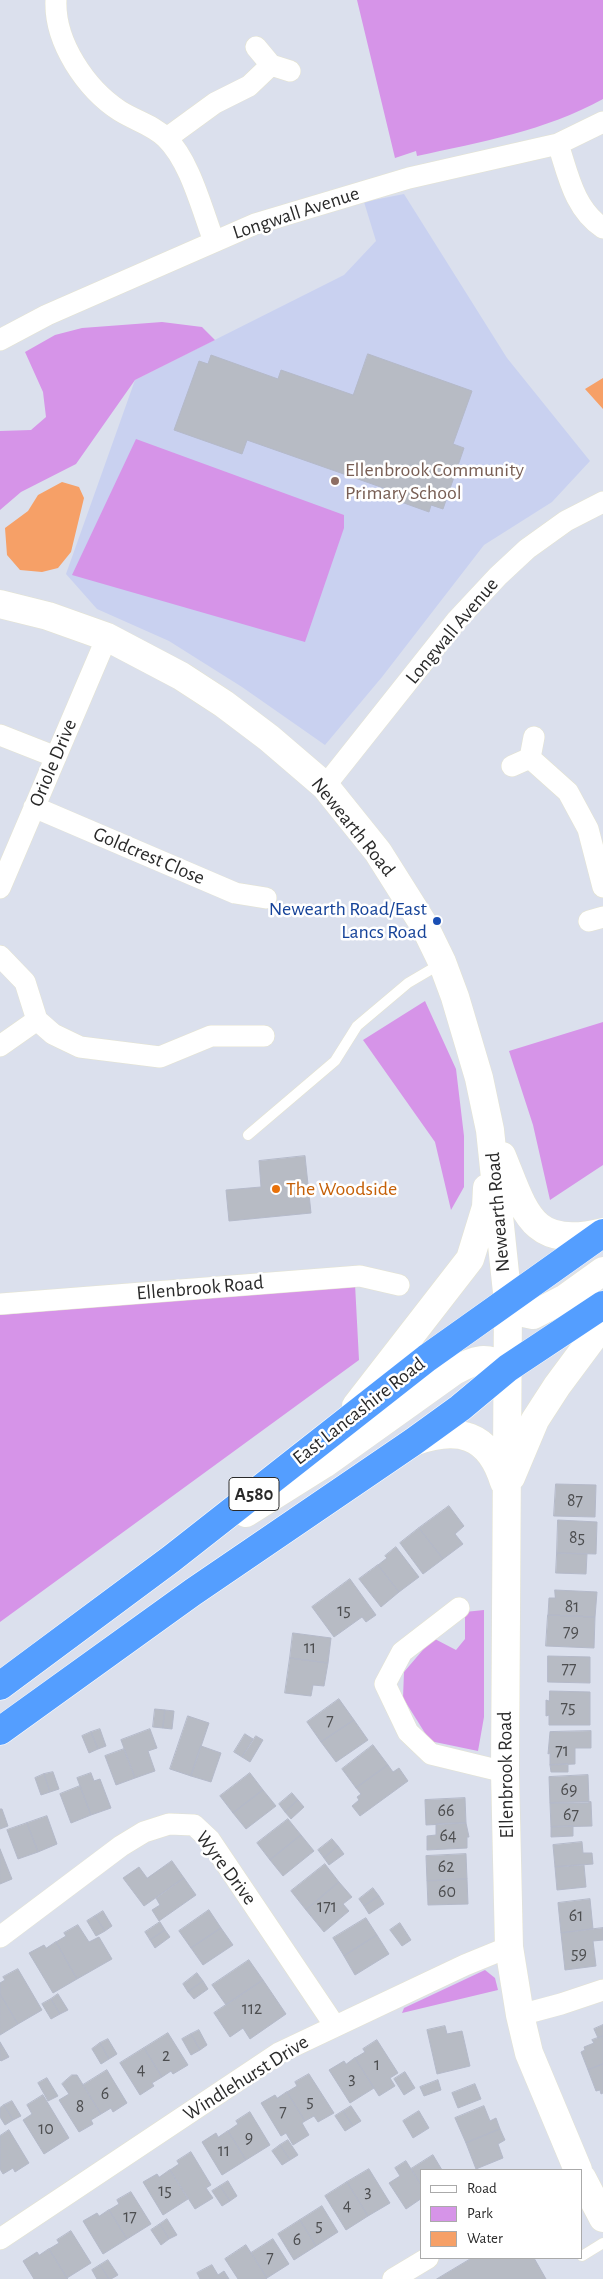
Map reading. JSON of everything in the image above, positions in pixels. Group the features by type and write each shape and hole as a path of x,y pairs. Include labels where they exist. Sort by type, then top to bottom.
{"highway":[{"name":"East Lancashire Road","path":"0,1686 171,1559 427,1358 603,1233"},
{"name":"A580","path":"0,1731 193,1592 413,1442 460,1408 508,1368 603,1305"}],"main road":[{"name":"Newearth Road","path":"0,604 48,616 107,638 181,676 224,704 269,738 325,786 378,852 424,925 442,962 456,997 479,1078 490,1130 508,1302 508,1368"},
{"path":"490,1130 519,1198 538,1228 570,1238 603,1233"},
{"path":"343,1423 470,1259 486,1207 490,1130"},
{"path":"508,1302 519,1312 533,1315 564,1299 603,1271"},
{"path":"506,1488 535,1420 557,1386 603,1324"},
{"path":"171,1559 324,1464 454,1371 474,1360 492,1359 508,1368"},
{"name":"Ellenbrook Road","path":"508,1368 505,1772 509,1947 520,2015 529,2053 576,2169"},
{"path":"413,1442 434,1434 451,1433 465,1436 492,1452 499,1465 506,1488"},
{"name":"Ellenbrook Road","path":"583,2183 603,2218"}],"street":[{"path":"56,0 60,30 78,67 94,88 122,112 148,124 167,138 188,173 214,241"},
{"path":"167,138 215,103 281,68 256,47"},
{"name":"Longwall Avenue","path":"0,340 47,315 255,224 373,188 558,144 603,122"},
{"path":"558,144 575,195 588,217 603,228"},
{"name":"Longwall Avenue","path":"325,786 456,621 498,576 527,549 566,521 603,502"},
{"name":"Oriole Drive","path":"0,888 107,638"},
{"path":"0,735 56,757"},
{"path":"526,754 568,792 588,829 603,887"},
{"name":"Goldcrest Close","path":"34,807 235,892 266,898"},
{"path":"0,956 25,982 37,1020 53,1034 80,1047 160,1057 211,1036 264,1036"},
{"path":"0,1046 37,1020"},
{"name":"Ellenbrook Road","path":"0,1304 360,1276 398,1285"},
{"path":"459,1608 402,1652 385,1684 408,1732 431,1754 505,1772"},
{"name":"Wyre Drive","path":"0,1938 121,1846 144,1832 169,1824 194,1825 210,1840 335,2026"},
{"name":"Windlehurst Drive","path":"0,2239 279,2053 509,1947"},
{"path":"520,2015 562,2004 603,1990"},
{"path":"393,2279 426,2259"}],"lane":[{"path":"248,1135 335,1061 357,1026 408,983 442,962"},
{"path":"583,2255 603,2243"}],"shaded area":[{"name":"Ellenbrook Community Primary School","path":"404,194 507,358 590,461 552,502 484,545 382,677 325,745 242,687 169,641 97,609 66,574 135,380 344,275 376,241 364,202"}],"green space":[{"path":"357,0 603,0 603,99 558,119 512,134 417,156 416,151 395,158"},
{"path":"162,322 202,327 215,340 135,380 76,464 21,492 0,510 0,431 31,430 46,417 43,392 25,352 55,335 82,328"},
{"path":"136,439 344,515 344,528 305,642 72,575"},
{"path":"425,1001 456,1069 464,1136 464,1187 451,1210 435,1142 363,1040"},
{"path":"603,1022 603,1165 550,1200 533,1125 509,1051"},
{"path":"355,1284 359,1360 0,1622 0,1315"},
{"path":"484,1610 484,1717 478,1751 430,1741 403,1698 404,1672 433,1638 456,1650 465,1639 465,1612"},
{"path":"485,1970 495,1978 498,1990 402,2013 404,2008"}],"water":[{"path":"603,378 603,409 585,389"},
{"path":"62,482 79,487 84,498 71,552 58,568 42,572 20,570 7,555 5,528 28,511 38,495"}],"building":[{"path":"368,354 472,391 453,444 464,448 443,509 431,505 429,512 390,498 392,491 247,440 242,454 174,430 199,361 208,364 211,355 278,379 281,370 353,395"},
{"name":"The Woodside","path":"305,1156 311,1213 229,1221 226,1190 261,1187 259,1161"},
{"path":"556,1484 596,1485 595,1517 554,1516"},
{"path":"449,1506 464,1526 455,1534 463,1544 443,1559 419,1528"},
{"path":"558,1520 597,1522 596,1554 557,1553"},
{"path":"419,1528 443,1559 423,1574 400,1543"},
{"path":"396,1547 419,1577 399,1592 378,1565"},
{"path":"557,1553 587,1554 586,1574 556,1573"},
{"path":"378,1565 399,1592 381,1607 359,1579"},
{"path":"350,1579 376,1615 366,1622 362,1617 334,1637 312,1607"},
{"path":"555,1590 597,1592 595,1617 548,1615 549,1598 555,1598"},
{"path":"548,1615 595,1617 594,1648 546,1646"},
{"path":"293,1633 331,1638 328,1663 290,1658"},
{"path":"548,1656 590,1657 590,1683 548,1682"},
{"path":"290,1658 328,1663 324,1686 313,1685 311,1696 285,1693"},
{"path":"550,1691 590,1692 590,1725 549,1725 549,1715 546,1716 546,1700 549,1701"},
{"path":"339,1699 354,1720 321,1742 307,1722"},
{"path":"155,1709 165,1710 163,1728 153,1727"},
{"path":"165,1710 174,1711 172,1729 163,1728"},
{"path":"188,1716 209,1723 191,1776 170,1769"},
{"path":"354,1720 368,1740 336,1762 321,1742"},
{"path":"100,1729 106,1746 98,1749 91,1732"},
{"path":"150,1729 157,1748 148,1751 155,1771 135,1778 121,1740"},
{"path":"591,1731 591,1748 575,1748 575,1764 550,1765 550,1753 548,1754 550,1732"},
{"path":"91,1732 98,1749 89,1753 82,1736"},
{"path":"245,1734 253,1739 242,1757 234,1752"},
{"path":"256,1736 263,1740 250,1762 242,1757"},
{"path":"373,1745 388,1765 356,1788 342,1769"},
{"path":"201,1746 221,1753 211,1782 191,1776"},
{"path":"124,1749 135,1778 116,1785 105,1756"},
{"path":"568,1764 568,1772 551,1772 550,1765"},
{"path":"388,1765 393,1772 399,1768 408,1781 360,1816 352,1806 359,1800 357,1797 361,1794 356,1788"},
{"path":"53,1772 59,1789 50,1792 44,1774"},
{"path":"91,1773 94,1781 100,1779 111,1808 91,1815 77,1778"},
{"path":"250,1773 263,1790 233,1813 220,1796"},
{"path":"44,1774 50,1792 41,1795 35,1778"},
{"path":"588,1775 589,1803 550,1803 549,1777"},
{"path":"80,1786 91,1815 71,1823 60,1794"},
{"path":"263,1790 276,1806 246,1829 233,1813"},
{"path":"292,1793 298,1800 285,1812 279,1804"},
{"path":"465,1798 466,1823 426,1825 425,1800"},
{"path":"298,1800 304,1807 291,1819 285,1812"},
{"path":"591,1802 592,1826 551,1827 550,1803"},
{"path":"0,1809 2,1809 8,1826 0,1829"},
{"path":"47,1816 57,1844 38,1852 27,1823"},
{"path":"288,1819 301,1835 270,1860 257,1843"},
{"path":"27,1823 38,1852 18,1859 7,1830"},
{"path":"466,1823 469,1837 467,1837 467,1848 427,1850 427,1836 436,1835 436,1824"},
{"path":"573,1826 573,1836 551,1837 551,1827"},
{"path":"301,1835 314,1851 283,1876 270,1860"},
{"path":"332,1839 338,1846 324,1858 318,1850"},
{"path":"582,1842 583,1853 592,1853 593,1864 555,1867 553,1845"},
{"path":"338,1846 344,1854 329,1865 324,1858"},
{"path":"0,1849 12,1879 0,1884"},
{"path":"466,1854 467,1879 427,1881 426,1856"},
{"path":"172,1861 184,1878 144,1906 123,1878 139,1867 147,1878"},
{"path":"325,1864 339,1882 306,1910 291,1891"},
{"path":"584,1865 586,1887 557,1890 555,1867"},
{"path":"184,1878 196,1895 159,1921 152,1910 160,1905 156,1898"},
{"path":"467,1879 468,1904 428,1905 427,1881"},
{"path":"339,1882 352,1897 343,1904 349,1911 324,1932 306,1910"},
{"path":"373,1888 379,1896 364,1906 359,1899"},
{"path":"379,1896 384,1904 369,1914 364,1906"},
{"path":"590,1899 593,1929 561,1933 558,1903"},
{"path":"209,1910 221,1928 191,1948 179,1931"},
{"path":"103,1911 112,1926 105,1931 95,1916"},
{"path":"95,1916 105,1931 96,1936 87,1921"},
{"path":"366,1918 377,1935 344,1956 333,1938"},
{"path":"160,1922 165,1930 150,1940 145,1932"},
{"path":"400,1923 411,1940 402,1946 390,1930"},
{"path":"78,1925 89,1942 99,1937 112,1959 77,1979 56,1942 66,1936 64,1933"},
{"path":"221,1928 233,1945 203,1965 191,1948"},
{"path":"603,1928 603,1940 593,1941 596,1966 565,1970 561,1933"},
{"path":"165,1930 170,1937 155,1948 150,1940"},
{"path":"377,1935 389,1954 355,1975 344,1956"},
{"path":"56,1942 77,1979 53,1993 29,1953 44,1945 46,1948"},
{"path":"249,1960 263,1980 226,2005 212,1985"},
{"path":"18,1969 42,2010 18,2024 0,1994 0,1983 5,1980 3,1977"},
{"path":"197,1973 203,1981 188,1992 183,1984"},
{"path":"263,1980 286,2014 250,2039 243,2028 230,2037 214,2013"},
{"path":"203,1981 208,1989 194,1999 188,1992"},
{"path":"0,1994 18,2024 0,2035"},
{"path":"58,1994 68,2010 60,2014 51,1999"},
{"path":"51,1999 60,2014 51,2019 42,2004"},
{"path":"603,2025 603,2036 598,2038 594,2029"},
{"path":"445,2026 447,2034 462,2031 470,2066 437,2074 427,2030"},
{"path":"199,2030 207,2045 200,2050 191,2034"},
{"path":"168,2033 188,2065 173,2074 171,2071 162,2077 144,2048"},
{"path":"191,2034 200,2050 191,2055 182,2039"},
{"path":"603,2036 603,2064 588,2070 581,2052 585,2050 584,2047 594,2043 592,2040"},
{"path":"108,2039 117,2054 109,2059 100,2043"},
{"path":"377,2040 398,2073 390,2078 395,2086 379,2096 355,2058 365,2052 363,2049"},
{"path":"0,2042 9,2057 1,2061 0,2060"},
{"path":"100,2043 109,2059 101,2064 92,2049"},
{"path":"144,2048 162,2077 152,2083 154,2086 140,2095 120,2063"},
{"path":"355,2058 374,2088 350,2103 329,2070 344,2061 346,2064"},
{"path":"603,2064 603,2093 601,2094 600,2090 596,2091 588,2070"},
{"path":"107,2070 127,2103 113,2112 111,2108 101,2114 83,2085"},
{"path":"405,2072 415,2088 404,2095 394,2079"},
{"path":"309,2074 334,2113 318,2122 314,2116 305,2121 287,2092 297,2086 295,2082"},
{"path":"72,2075 77,2075 101,2114 91,2120 93,2124 79,2132 59,2100 69,2094 62,2084"},
{"path":"47,2078 58,2096 48,2101 38,2083"},
{"path":"438,2080 441,2090 424,2096 420,2087"},
{"path":"475,2084 481,2099 458,2108 452,2093"},
{"path":"287,2092 305,2121 302,2123 309,2135 293,2145 286,2133 281,2136 261,2103 275,2095 277,2098"},
{"path":"43,2095 69,2138 44,2154 23,2120 32,2114 27,2105"},
{"path":"12,2101 21,2116 13,2120 4,2105"},
{"path":"4,2105 13,2120 5,2125 0,2117 0,2108"},
{"path":"351,2106 361,2121 353,2126 343,2111"},
{"path":"484,2106 490,2121 496,2118 500,2129 466,2143 455,2118"},
{"path":"343,2111 353,2126 345,2131 335,2116"},
{"path":"419,2111 429,2128 413,2138 403,2121"},
{"path":"250,2112 270,2145 246,2160 228,2131 238,2124 236,2121"},
{"path":"500,2129 505,2140 498,2144 503,2158 476,2169 466,2143"},
{"path":"9,2130 29,2163 15,2172 13,2168 3,2174 0,2169 0,2136"},
{"path":"228,2131 246,2160 222,2175 202,2142 216,2133 218,2137"},
{"path":"288,2140 298,2155 290,2160 280,2145"},
{"path":"280,2145 290,2160 282,2165 272,2151"},
{"path":"191,2152 211,2185 206,2188 213,2198 195,2209 170,2170 179,2164 177,2161"},
{"path":"433,2155 441,2169 420,2169 420,2183 411,2169"},
{"path":"406,2161 420,2183 420,2199 406,2209 389,2183 400,2176 395,2168"},
{"path":"369,2169 390,2203 368,2216 347,2182"},
{"path":"170,2170 188,2199 163,2215 143,2182 157,2174 159,2177"},
{"path":"228,2181 237,2196 230,2201 220,2186"},
{"path":"347,2182 368,2216 346,2230 325,2196"},
{"path":"220,2186 230,2201 222,2206 212,2191"},
{"path":"131,2192 151,2224 127,2239 109,2210 119,2204 117,2200"},
{"path":"322,2206 338,2232 316,2246 300,2220"},
{"path":"109,2210 127,2239 103,2254 83,2221 97,2213 99,2216"},
{"path":"167,2219 177,2235 169,2239 160,2224"},
{"path":"300,2220 316,2246 294,2260 278,2234"},
{"path":"160,2224 169,2239 161,2245 151,2230"},
{"path":"71,2231 91,2263 67,2278 49,2249 59,2243 57,2240"},
{"path":"273,2239 289,2264 267,2278 251,2253"},
{"path":"246,2245 266,2279 238,2279 225,2259"},
{"path":"49,2249 68,2279 34,2279 23,2261 37,2252 39,2255"},
{"path":"470,2259 535,2259 546,2279 437,2279"},
{"path":"108,2260 118,2275 111,2279 109,2279 100,2265"},
{"path":"100,2265 109,2279 97,2279 92,2270"},
{"path":"212,2265 218,2275 224,2271 229,2279 200,2279 197,2273"}],"place":[{"name":"Ellenbrook Community Primary School","path":"335,481"},
{"name":"Newearth Road/East Lancs Road","path":"437,921"},
{"name":"The Woodside","path":"276,1189"}]}
